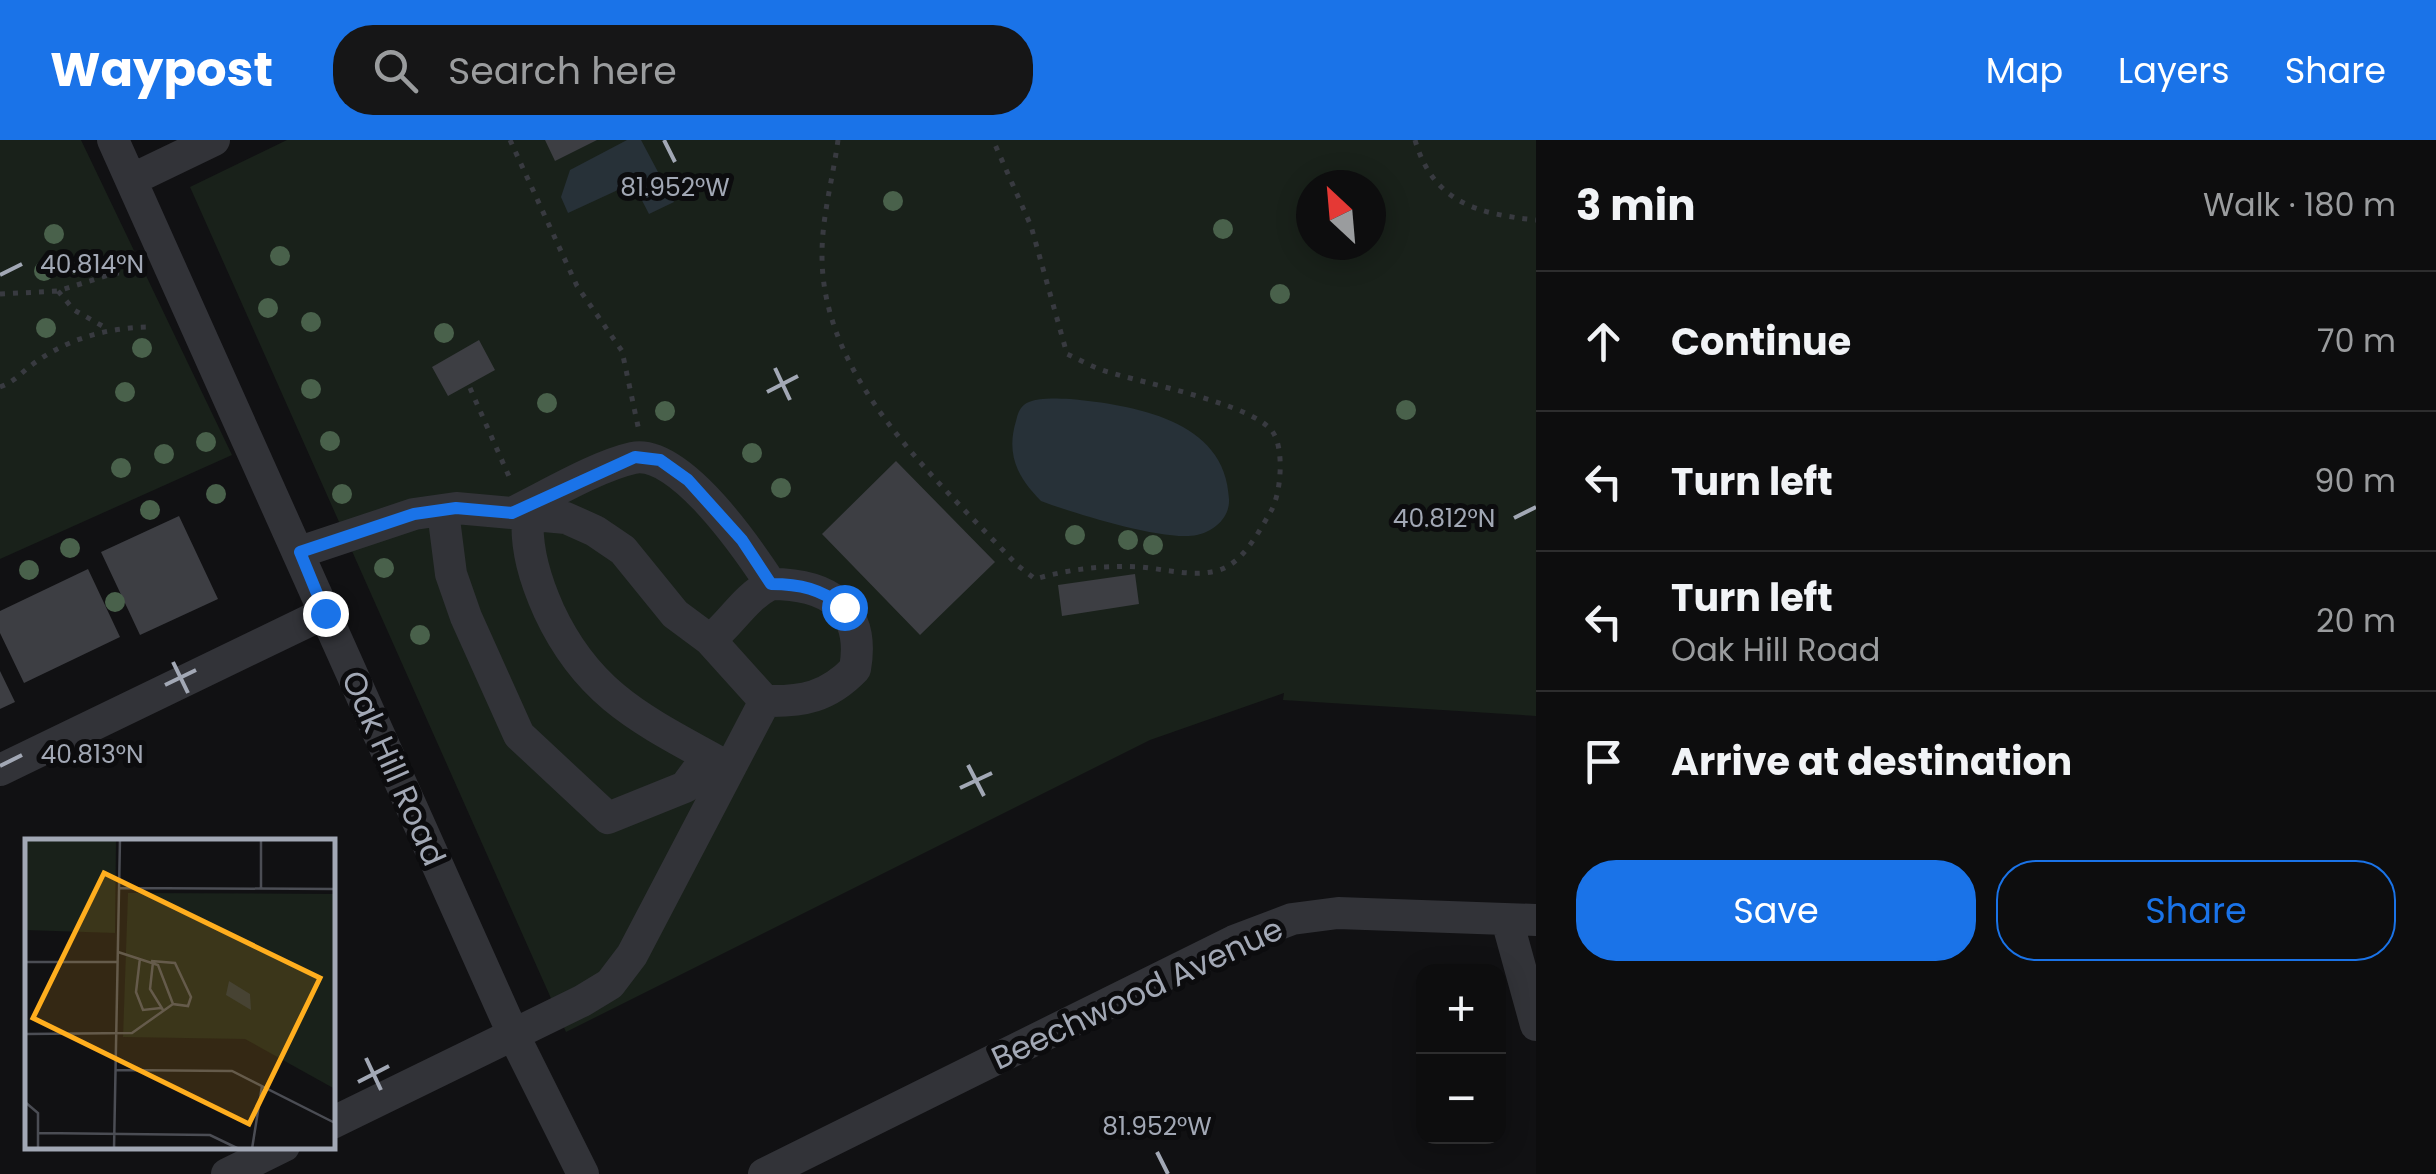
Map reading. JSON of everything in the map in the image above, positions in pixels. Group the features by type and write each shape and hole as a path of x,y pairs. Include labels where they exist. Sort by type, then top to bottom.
{"street":[{"name":"Oak Hill Road","path":"114,140 514,1036 583,1174"},
{"path":"132,179 214,140"},
{"path":"518,505 635,457 660,460 688,480 742,540 771,584"},
{"path":"300,552 414,514 518,505 566,518 623,550 675,614 710,640 765,701 796,702 822,695 856,669 858,652 852,622 844,607 809,586 771,584 755,592 710,640"},
{"path":"518,505 543,598 564,643 591,679 640,719 718,762"},
{"path":"445,527 451,574 466,617 518,734 608,818 685,787 718,762"},
{"path":"0,770 325,613"},
{"path":"335,1122 514,1036 610,984 632,955 718,762 765,701"},
{"name":"Beechwood Avenue","path":"764,1174 1234,941 1292,919 1338,913 1521,920"},
{"path":"1521,920 1536,1025"},
{"path":"227,1174 278,1149"}],"path":[{"path":"510,140 578,286 622,352 640,439"},
{"path":"838,140 823,227 824,284 839,343 881,416 1010,557 1035,579 1097,566 1218,571 1240,558 1280,491 1273,431 1252,416 1200,397 1103,371 1067,354 1031,226 994,140"},
{"path":"1415,140 1422,163 1438,184 1460,202 1493,216 1536,220"},
{"path":"0,294 58,291 115,273 148,274 170,263"},
{"path":"58,291 74,310 107,329"},
{"path":"0,386 58,350 107,329 147,327"},
{"path":"470,388 518,505"}],"shaded area":[{"path":"0,140 81,140 232,455 0,559"},
{"path":"287,140 1536,140 1536,716 1283,700 1284,693 1150,740 566,1032 190,187"},
{"path":"627,140 641,140 674,202 649,214 633,183 568,213 561,197 570,170"},
{"path":"1070,399 1147,412 1194,434 1212,450 1224,472 1229,506 1220,522 1197,535 1164,534 1096,519 1041,501 1026,483 1013,454 1017,418 1029,402"}],"building":[{"path":"545,140 597,140 555,161"},
{"path":"479,340 495,370 448,396 432,367"},
{"path":"896,461 995,562 920,635 822,534"},
{"path":"179,516 218,599 140,635 101,552"},
{"path":"88,569 120,637 24,683 0,633 0,611"},
{"path":"1135,574 1139,604 1062,616 1058,585"},
{"path":"0,671 15,702 0,709"}],"route":[{"path":"325,613 300,552 414,514 456,508 512,513 635,457 660,460 688,480 742,540 771,584 809,586 844,607"}]}
